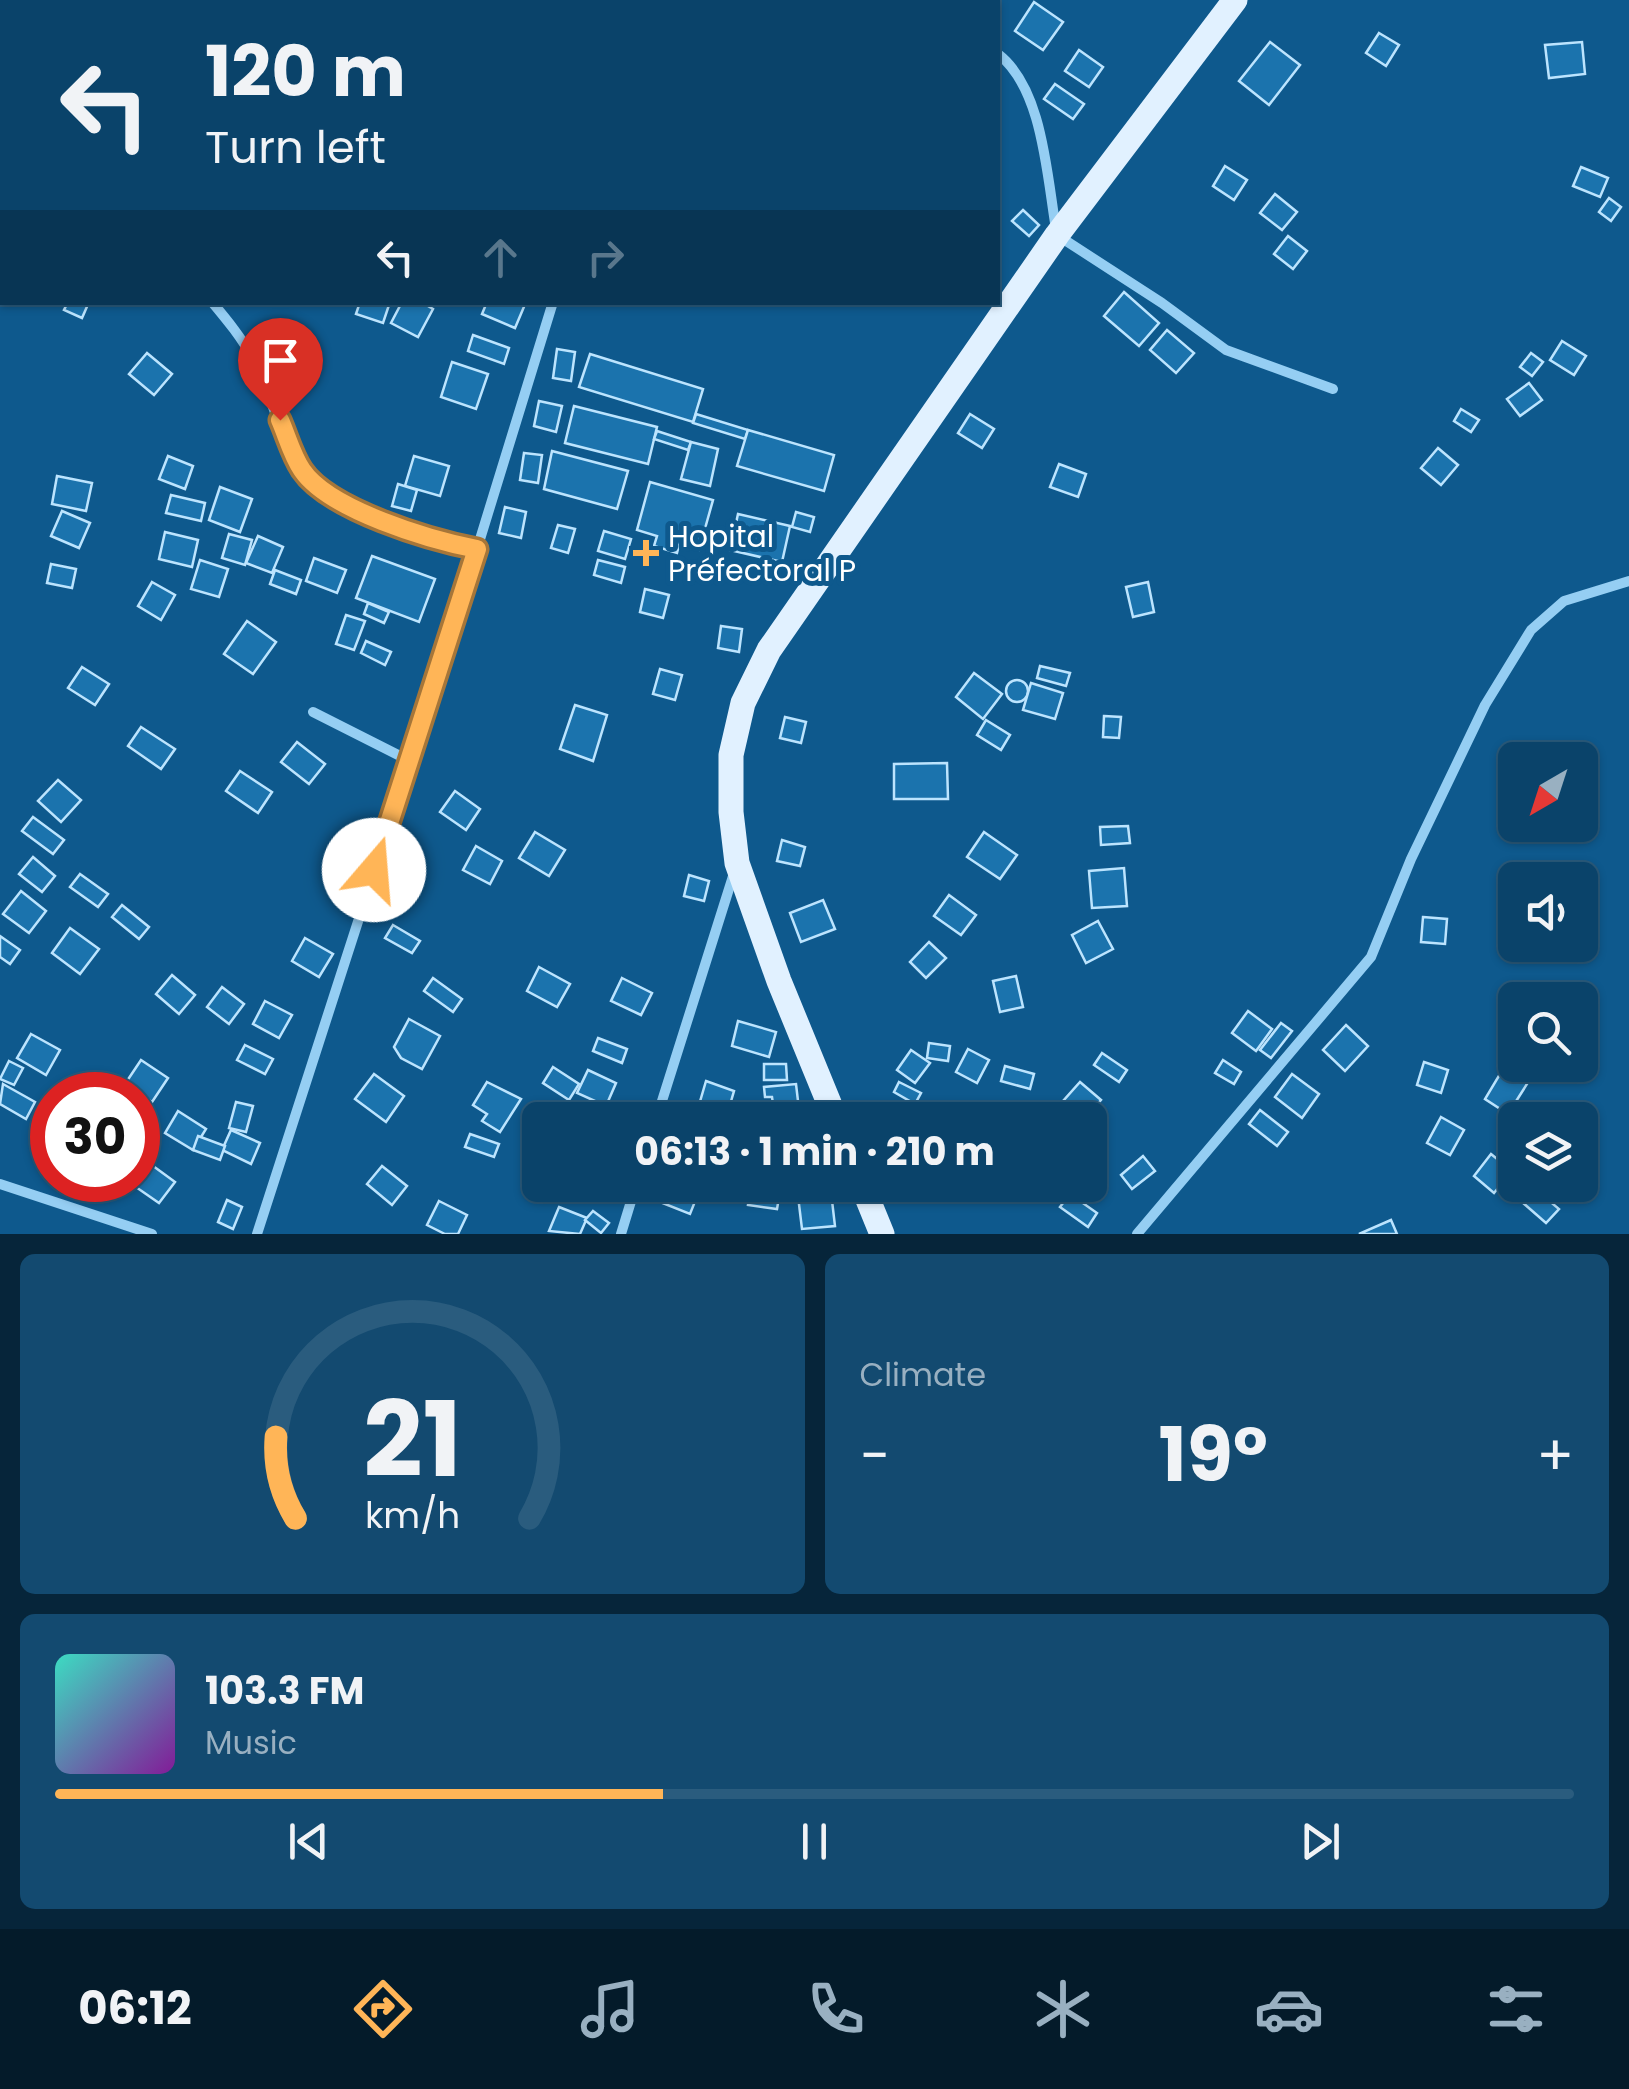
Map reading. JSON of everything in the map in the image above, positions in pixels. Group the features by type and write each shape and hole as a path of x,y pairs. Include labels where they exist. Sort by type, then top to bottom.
{"main road":[{"path":"829,1102 779,982 737,863 731,755 742,703 769,650 1057,235 1235,0"},
{"path":"869,1202 882,1234"}],"street":[{"path":"1000,56 1013,66 1037,120 1057,235 1226,350 1333,389"},
{"path":"214,305 253,359 302,470 326,495 363,513 454,545 477,549"},
{"path":"257,1234 552,305"},
{"path":"1137,1234 1371,957 1411,859 1485,705 1530,630 1564,601 1629,581"},
{"path":"313,712 410,760"},
{"path":"662,1102 737,863"},
{"path":"0,1184 152,1234"},
{"path":"621,1234 631,1202"}],"building":[{"path":"1034,2 1063,22 1043,50 1015,31"},
{"path":"1379,33 1399,45 1386,66 1366,53"},
{"path":"1270,42 1300,65 1269,105 1239,81"},
{"path":"1582,42 1585,74 1549,78 1545,45"},
{"path":"1079,50 1103,67 1089,87 1065,71"},
{"path":"1055,84 1084,104 1073,119 1044,99"},
{"path":"1225,166 1247,180 1234,200 1213,186"},
{"path":"1581,167 1608,178 1600,197 1573,186"},
{"path":"1275,194 1297,212 1282,230 1260,213"},
{"path":"1609,198 1621,207 1611,221 1599,212"},
{"path":"1023,210 1039,225 1029,236 1012,221"},
{"path":"1288,236 1307,251 1293,269 1274,254"},
{"path":"1124,292 1159,323 1139,346 1104,316"},
{"path":"66,305 88,305 82,318 64,310"},
{"path":"359,305 389,305 383,323 356,314"},
{"path":"400,305 426,305 433,309 418,337 391,323"},
{"path":"486,305 525,305 515,328 482,314"},
{"path":"1167,330 1194,353 1176,373 1150,350"},
{"path":"473,335 509,348 504,364 468,351"},
{"path":"1562,341 1586,356 1574,375 1550,360"},
{"path":"557,349 575,352 571,381 553,378"},
{"path":"147,353 172,374 154,395 129,374"},
{"path":"1531,353 1543,362 1532,376 1520,367"},
{"path":"590,354 703,389 693,422 579,387"},
{"path":"452,362 488,374 476,409 441,397"},
{"path":"1529,383 1542,400 1520,416 1507,399"},
{"path":"539,401 562,406 556,432 534,426"},
{"path":"574,406 657,427 648,464 565,443"},
{"path":"1461,409 1479,420 1471,432 1454,421"},
{"path":"696,414 748,430 745,439 693,423"},
{"path":"970,414 994,429 982,448 958,433"},
{"path":"748,430 834,455 824,491 737,466"},
{"path":"657,431 691,442 688,450 654,439"},
{"path":"691,442 718,449 710,486 681,479"},
{"path":"1438,448 1458,465 1441,485 1421,468"},
{"path":"552,451 628,471 617,509 544,489"},
{"path":"524,453 542,455 538,483 520,480"},
{"path":"168,456 193,466 185,489 159,479"},
{"path":"414,456 449,466 440,496 405,486"},
{"path":"1059,464 1086,474 1078,497 1050,487"},
{"path":"57,476 92,483 86,511 52,504"},
{"path":"650,482 713,500 699,550 679,545 677,553 654,546 657,536 637,530"},
{"path":"398,484 417,490 411,511 392,506"},
{"path":"220,487 252,499 240,532 209,520"},
{"path":"171,495 205,503 201,521 166,513"},
{"path":"505,507 526,512 521,538 499,533"},
{"path":"62,511 90,523 79,548 51,536"},
{"path":"796,512 814,517 810,532 792,527"},
{"path":"738,514 790,526 782,562 730,550"},
{"path":"558,525 575,529 568,553 551,548"},
{"path":"604,531 631,539 625,559 598,551"},
{"path":"165,532 198,540 192,567 159,559"},
{"path":"229,534 252,540 245,565 222,558"},
{"path":"258,536 283,547 272,573 246,563"},
{"path":"372,556 435,579 419,622 356,598"},
{"path":"314,558 346,570 337,593 306,581"},
{"path":"200,560 228,569 219,597 191,589"},
{"path":"598,560 625,567 621,583 594,575"},
{"path":"51,564 76,569 72,588 47,583"},
{"path":"275,570 301,580 296,594 270,584"},
{"path":"152,582 175,595 161,620 138,606"},
{"path":"1148,582 1154,612 1133,617 1126,587"},
{"path":"645,589 669,595 663,618 640,612"},
{"path":"368,603 389,612 384,623 364,614"},
{"path":"346,615 365,621 354,650 336,644"},
{"path":"247,621 276,642 253,674 224,654"},
{"path":"721,626 742,629 739,652 718,648"},
{"path":"366,641 391,652 385,665 361,653"},
{"path":"1040,666 1070,673 1066,686 1037,678"},
{"path":"82,667 109,684 95,705 68,688"},
{"path":"660,669 682,675 675,700 653,694"},
{"path":"974,673 1002,694 983,719 956,697"},
{"path":"1013,680 1021,680 1028,691 1021,702 1013,702 1006,695 1006,687"},
{"path":"1031,683 1063,693 1055,719 1023,710"},
{"path":"575,705 607,715 593,761 560,749"},
{"path":"1104,716 1121,717 1119,738 1103,737"},
{"path":"785,717 806,722 801,743 780,738"},
{"path":"986,720 1010,735 1001,750 977,735"},
{"path":"141,727 175,749 161,769 128,746"},
{"path":"297,742 325,764 309,784 281,762"},
{"path":"947,763 948,799 894,799 894,764"},
{"path":"240,771 272,792 258,813 226,791"},
{"path":"58,780 81,800 61,822 38,801"},
{"path":"455,791 480,809 466,830 440,812"},
{"path":"33,817 64,840 53,854 22,831"},
{"path":"1128,826 1130,843 1101,845 1100,827"},
{"path":"535,832 565,850 549,876 519,858"},
{"path":"984,832 1017,855 1000,879 967,857"},
{"path":"782,840 805,847 800,866 777,861"},
{"path":"476,846 502,861 490,884 463,870"},
{"path":"33,857 55,876 42,892 19,874"},
{"path":"1124,868 1127,906 1092,908 1089,871"},
{"path":"80,874 108,894 98,907 70,887"},
{"path":"689,875 709,881 704,901 684,896"},
{"path":"21,891 46,911 29,933 3,914"},
{"path":"949,895 976,915 961,935 934,916"},
{"path":"823,900 835,929 801,942 790,913"},
{"path":"122,905 149,927 139,939 112,917"},
{"path":"1423,917 1447,919 1445,944 1421,942"},
{"path":"1098,921 1113,949 1086,963 1072,935"},
{"path":"393,925 420,941 412,953 385,938"},
{"path":"70,928 99,949 80,974 52,953"},
{"path":"0,936 20,950 10,964 0,957"},
{"path":"305,938 333,954 319,977 292,961"},
{"path":"929,942 946,958 926,978 910,962"},
{"path":"539,967 570,984 557,1007 527,991"},
{"path":"172,975 195,995 179,1014 156,994"},
{"path":"1016,976 1023,1007 1000,1012 993,981"},
{"path":"433,978 462,999 453,1012 424,991"},
{"path":"622,978 652,993 641,1015 611,1001"},
{"path":"222,987 244,1004 229,1024 207,1007"},
{"path":"265,1001 292,1015 279,1038 253,1024"},
{"path":"1248,1011 1272,1029 1256,1051 1232,1033"},
{"path":"409,1019 440,1036 422,1069 401,1058 394,1047"},
{"path":"738,1021 776,1032 769,1057 732,1046"},
{"path":"1281,1023 1292,1031 1271,1058 1260,1050"},
{"path":"1346,1025 1368,1046 1345,1071 1323,1050"},
{"path":"31,1034 60,1050 48,1072 17,1058"},
{"path":"598,1038 627,1049 622,1063 593,1051"},
{"path":"929,1043 950,1046 948,1061 927,1058"},
{"path":"245,1045 273,1059 265,1074 237,1060"},
{"path":"968,1049 989,1060 977,1083 956,1072"},
{"path":"911,1050 930,1063 915,1083 897,1070"},
{"path":"1102,1053 1127,1070 1119,1082 1094,1065"},
{"path":"141,1060 159,1072 133,1072"},
{"path":"1223,1060 1241,1072 1234,1084 1215,1073"},
{"path":"9,1061 23,1068 14,1085 0,1079"},
{"path":"1424,1062 1448,1070 1441,1093 1417,1085"},
{"path":"764,1064 786,1064 787,1080 764,1080"},
{"path":"1005,1066 1034,1074 1030,1089 1001,1081"},
{"path":"553,1067 579,1084 569,1100 543,1083"},
{"path":"588,1070 616,1083 608,1102 577,1093"},
{"path":"160,1073 168,1078 160,1090"},
{"path":"374,1074 404,1096 386,1122 355,1099"},
{"path":"1292,1074 1319,1094 1302,1118 1275,1097"},
{"path":"1498,1077 1498,1082 1527,1084 1516,1102 1498,1102 1498,1107 1485,1099"},
{"path":"706,1081 734,1091 731,1102 700,1102"},
{"path":"487,1082 521,1099 500,1132 482,1121 487,1114 473,1105"},
{"path":"899,1082 921,1093 916,1102 912,1102 894,1092"},
{"path":"1080,1082 1101,1100 1066,1102"},
{"path":"3,1084 30,1099 30,1111 26,1119 0,1104"},
{"path":"796,1084 798,1101 773,1102 772,1097 765,1097 764,1087"},
{"path":"236,1102 253,1106 246,1132 229,1128"},
{"path":"1260,1110 1288,1132 1277,1146 1249,1124"},
{"path":"178,1111 206,1129 193,1150 165,1133"},
{"path":"1441,1117 1464,1130 1450,1155 1427,1143"},
{"path":"231,1130 260,1143 251,1164 222,1150"},
{"path":"470,1134 499,1144 494,1157 465,1147"},
{"path":"198,1136 225,1146 220,1160 193,1150"},
{"path":"1491,1154 1498,1160 1498,1188 1494,1193 1474,1176"},
{"path":"1143,1156 1155,1171 1132,1189 1121,1175"},
{"path":"382,1166 407,1186 392,1205 367,1184"},
{"path":"160,1171 175,1182 160,1202"},
{"path":"227,1200 242,1207 233,1229 218,1222"},
{"path":"439,1201 467,1215 458,1234 445,1234 427,1225"},
{"path":"660,1202 695,1202 690,1214"},
{"path":"748,1202 778,1202 777,1209 748,1205"},
{"path":"799,1202 832,1202 835,1226 802,1229"},
{"path":"1064,1202 1081,1202 1097,1213 1088,1227 1060,1207"},
{"path":"1522,1202 1551,1202 1559,1209 1546,1223"},
{"path":"559,1207 587,1218 580,1234 549,1231"},
{"path":"593,1211 609,1223 601,1233 585,1220"},
{"path":"1391,1220 1397,1234 1359,1234"}],"place":[{"name":"Hopital Préfectoral P","path":"646,553"}],"route":[{"path":"280,420 302,470 326,495 363,513 454,545 477,549 374,870"}]}
